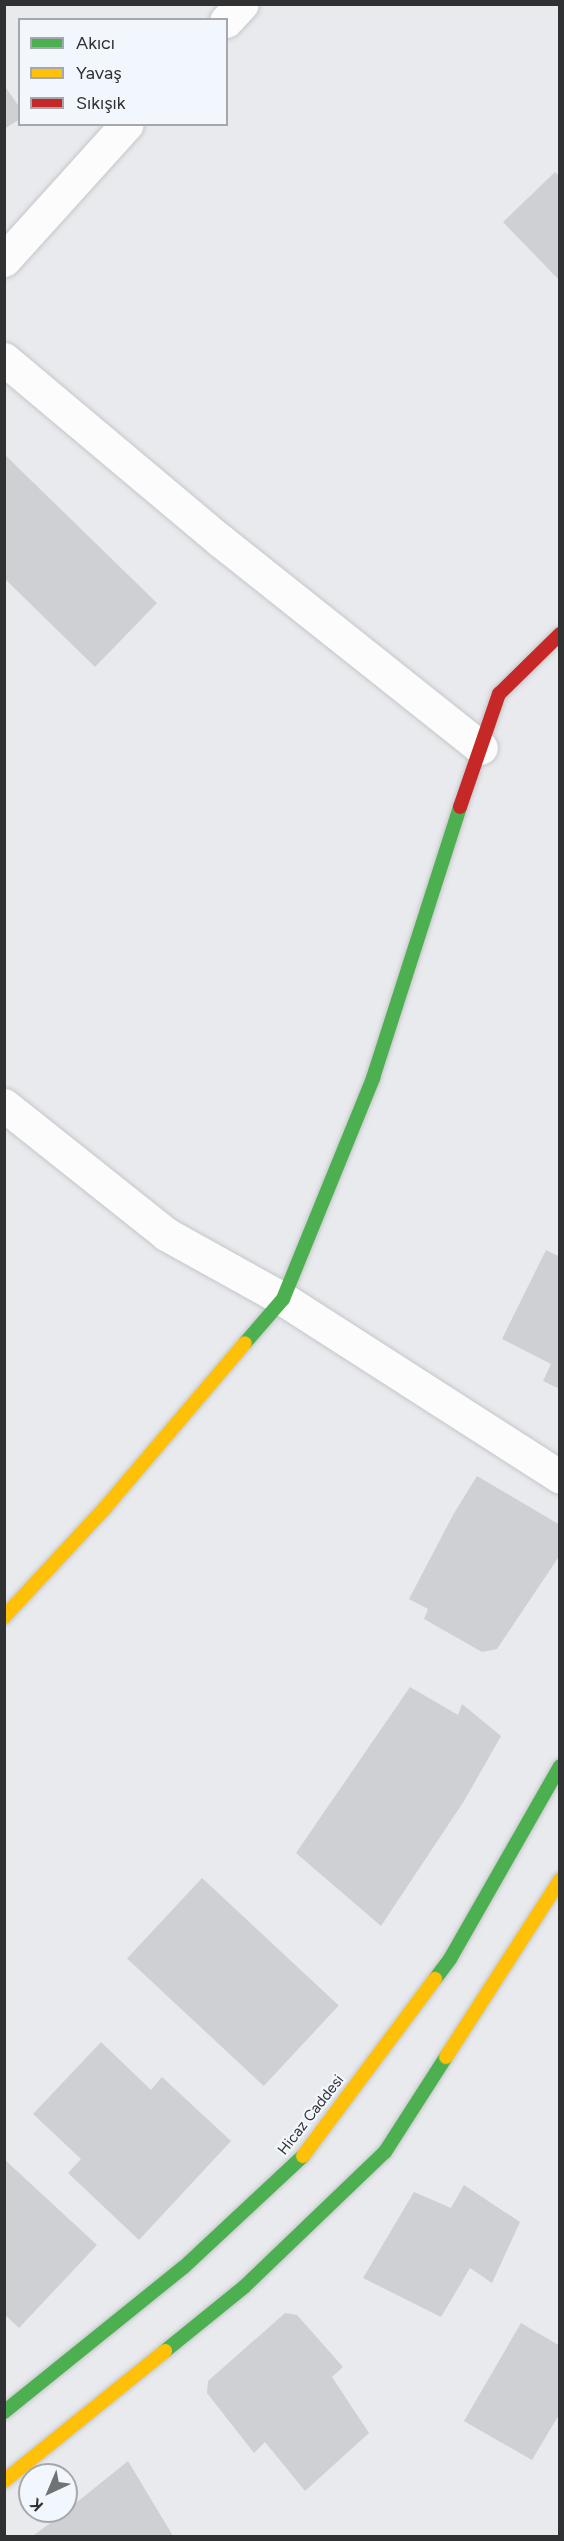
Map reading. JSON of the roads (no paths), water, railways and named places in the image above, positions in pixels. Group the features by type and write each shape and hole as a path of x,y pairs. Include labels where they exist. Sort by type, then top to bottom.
{"main road":[{"path":"4,1617 105,1508 283,1299 373,1078 500,694 560,634"},
{"name":"Hicaz Caddesi","path":"4,2412 184,2267 299,2161 450,1959 560,1766"},
{"path":"4,2481 244,2287 385,2152 560,1880"}],"street":[{"path":"228,19 242,4"},
{"path":"4,260 125,126"},
{"path":"4,359 221,541 481,748"},
{"path":"4,1105 166,1234 283,1299 560,1477"}]}
